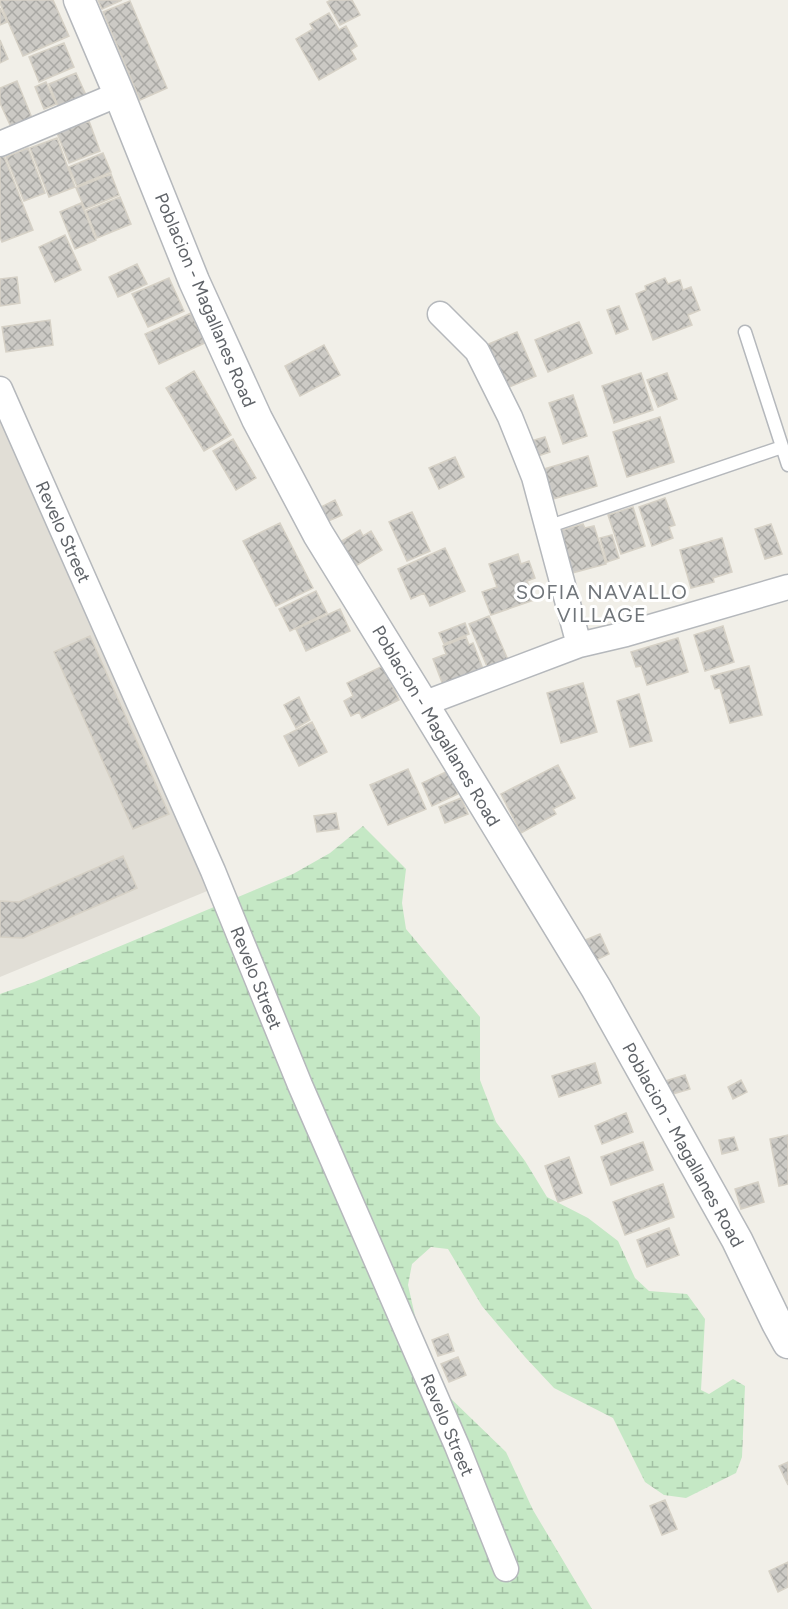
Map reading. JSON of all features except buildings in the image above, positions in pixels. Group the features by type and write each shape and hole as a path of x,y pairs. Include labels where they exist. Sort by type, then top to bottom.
{"street":[{"name":"Poblacion - Magallanes Road","path":"79,0 194,281 257,419 318,534 596,988 737,1240 788,1343"},
{"path":"0,144 119,94"},
{"path":"440,314 477,351 510,417 534,477 579,645"},
{"name":"Revelo Street","path":"0,389 213,872 300,1085 452,1435 506,1569"},
{"path":"423,704 579,645 626,634 788,587"}],"lane":[{"path":"745,332 788,465"},
{"path":"547,527 782,447"}],"shaded area":[{"path":"0,418 212,889 0,977"}],"green space":[{"path":"363,826 406,869 402,903 406,929 480,1017 480,1080 496,1122 525,1161 547,1197 588,1218 618,1241 635,1278 649,1291 687,1294 705,1319 701,1390 709,1394 733,1379 745,1386 742,1457 736,1473 686,1498 664,1495 645,1482 613,1418 554,1388 482,1306 448,1249 431,1247 412,1264 408,1285 420,1338 445,1393 506,1452 533,1510 592,1609 0,1609 0,994 293,874 330,853"}],"district":[{"name":"SOFIA NAVALLO VILLAGE","path":"602,604"}]}
